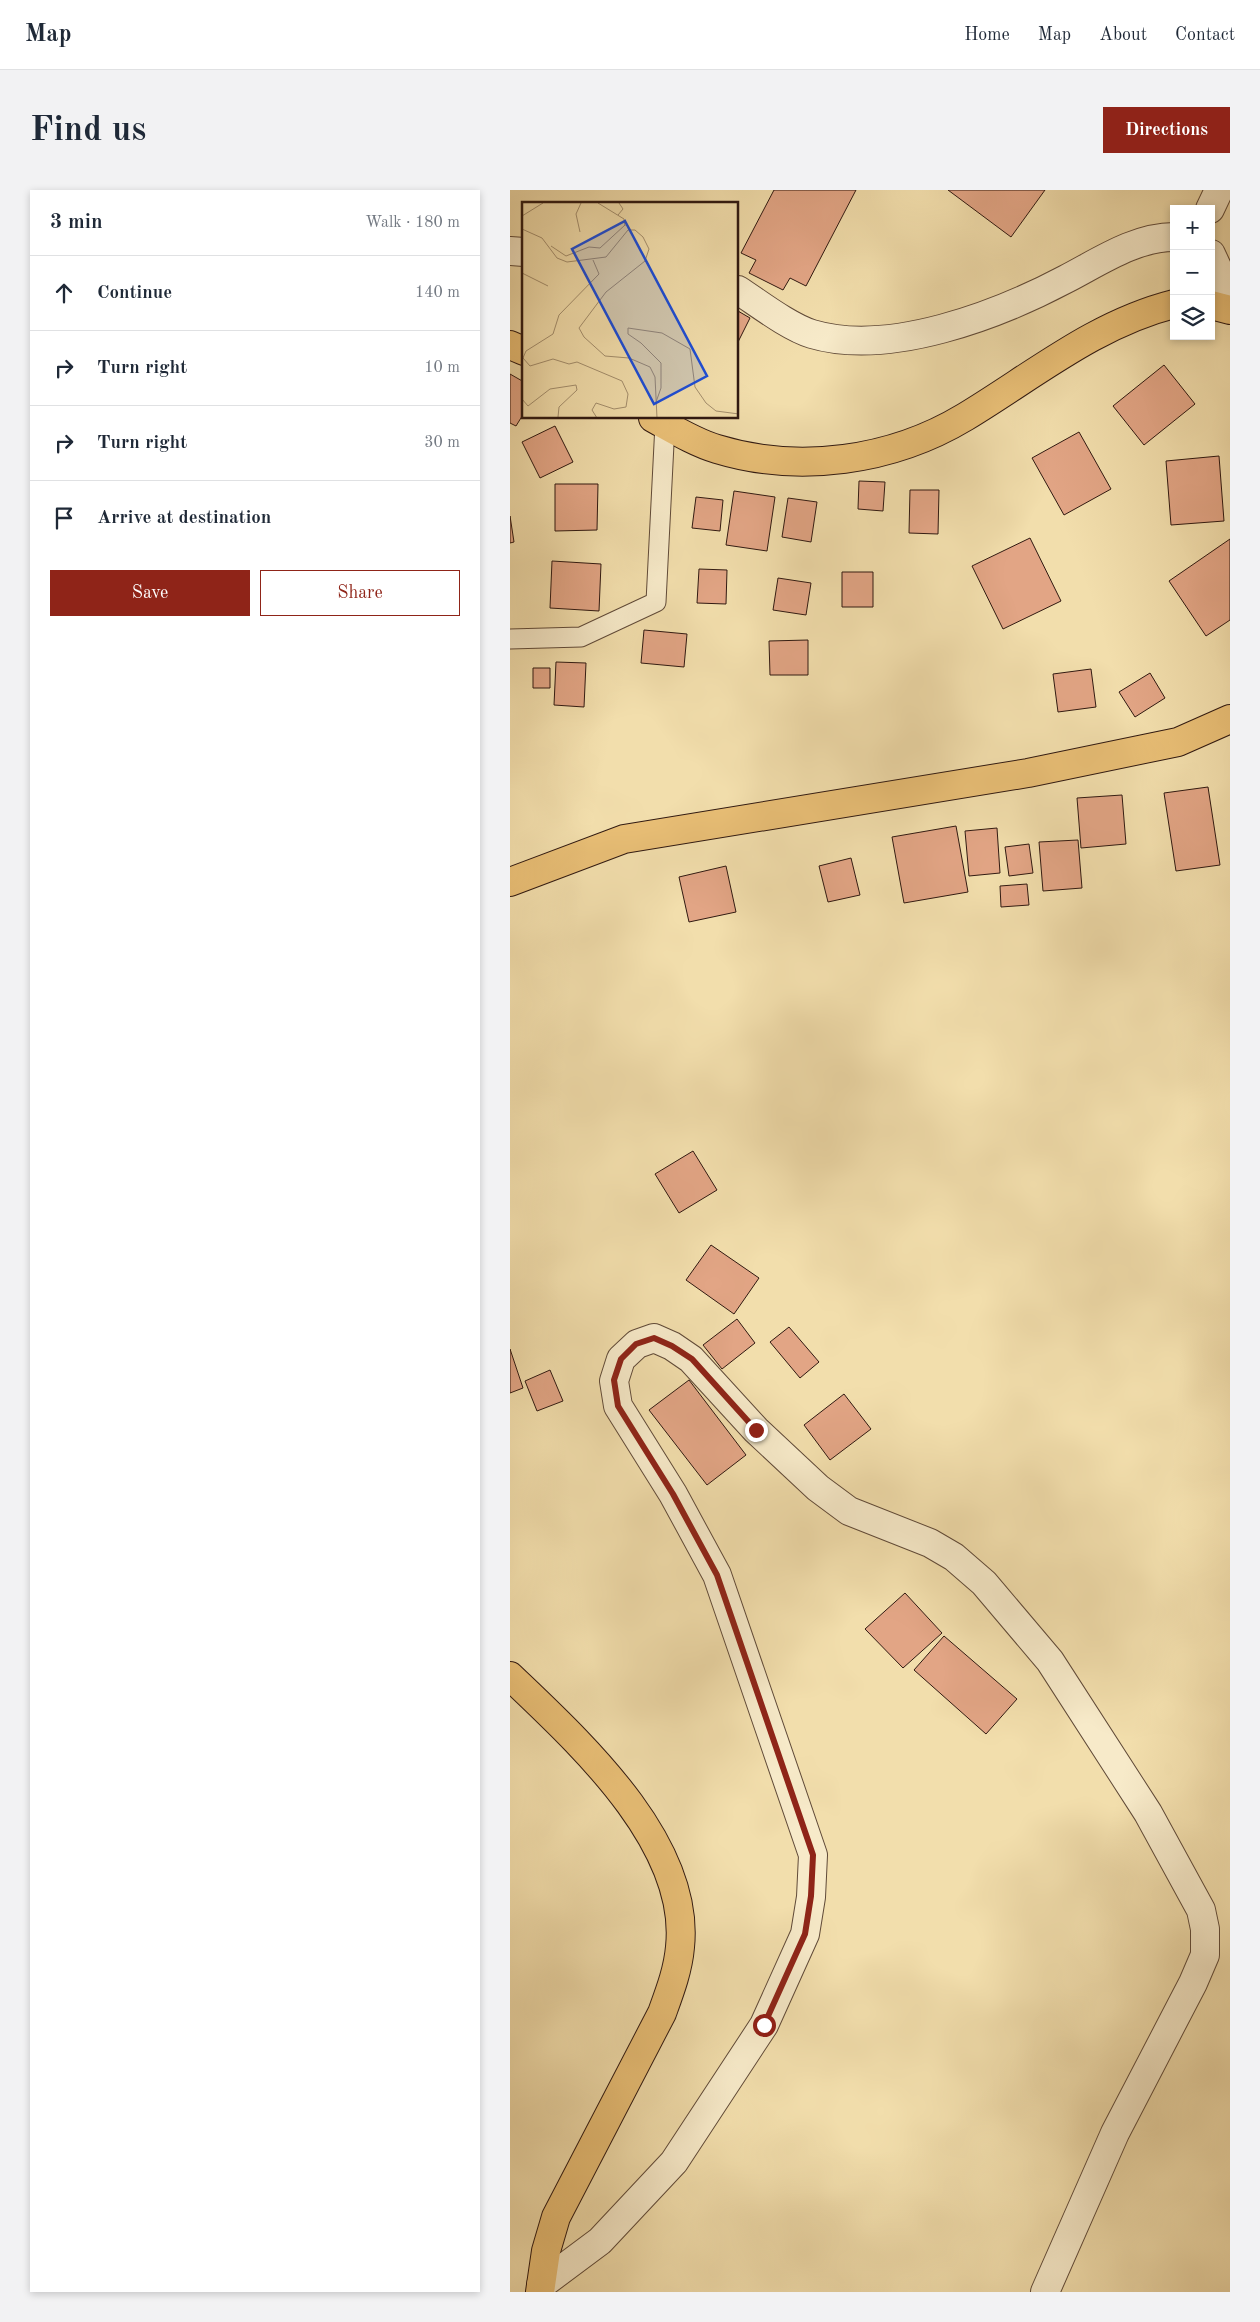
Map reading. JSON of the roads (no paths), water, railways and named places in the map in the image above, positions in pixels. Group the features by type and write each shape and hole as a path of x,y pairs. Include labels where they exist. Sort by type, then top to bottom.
{"main road":[{"path":"659,421 716,449 758,459 823,463 872,454 915,442 964,418 1090,336 1144,312 1170,305"},
{"path":"510,345 522,350"},
{"path":"510,882 624,839 1028,773 1178,742 1230,719"},
{"path":"510,1676 570,1733 638,1814 656,1845 672,1880 680,1914 680,1946 675,1978 662,2013 556,2217 546,2251 541,2289"}],"street":[{"path":"1212,205 1219,190"},
{"path":"739,291 811,334 847,340 889,340 944,328 1025,301 1123,250 1152,240 1170,238"},
{"path":"1215,263 1222,307"},
{"path":"541,2289 600,2241 674,2162 764,2025 805,1934 811,1896 813,1855 717,1575 673,1494 618,1406 614,1380 621,1359 636,1344 654,1338 672,1346 692,1359 756,1430 818,1488 841,1506 849,1511 930,1543 954,1557 984,1583 1050,1662 1148,1813 1201,1910 1205,1929 1204,1955 1193,1983 1115,2133 1046,2292"}],"lane":[{"path":"510,639 581,637 656,602 659,421"}]}
